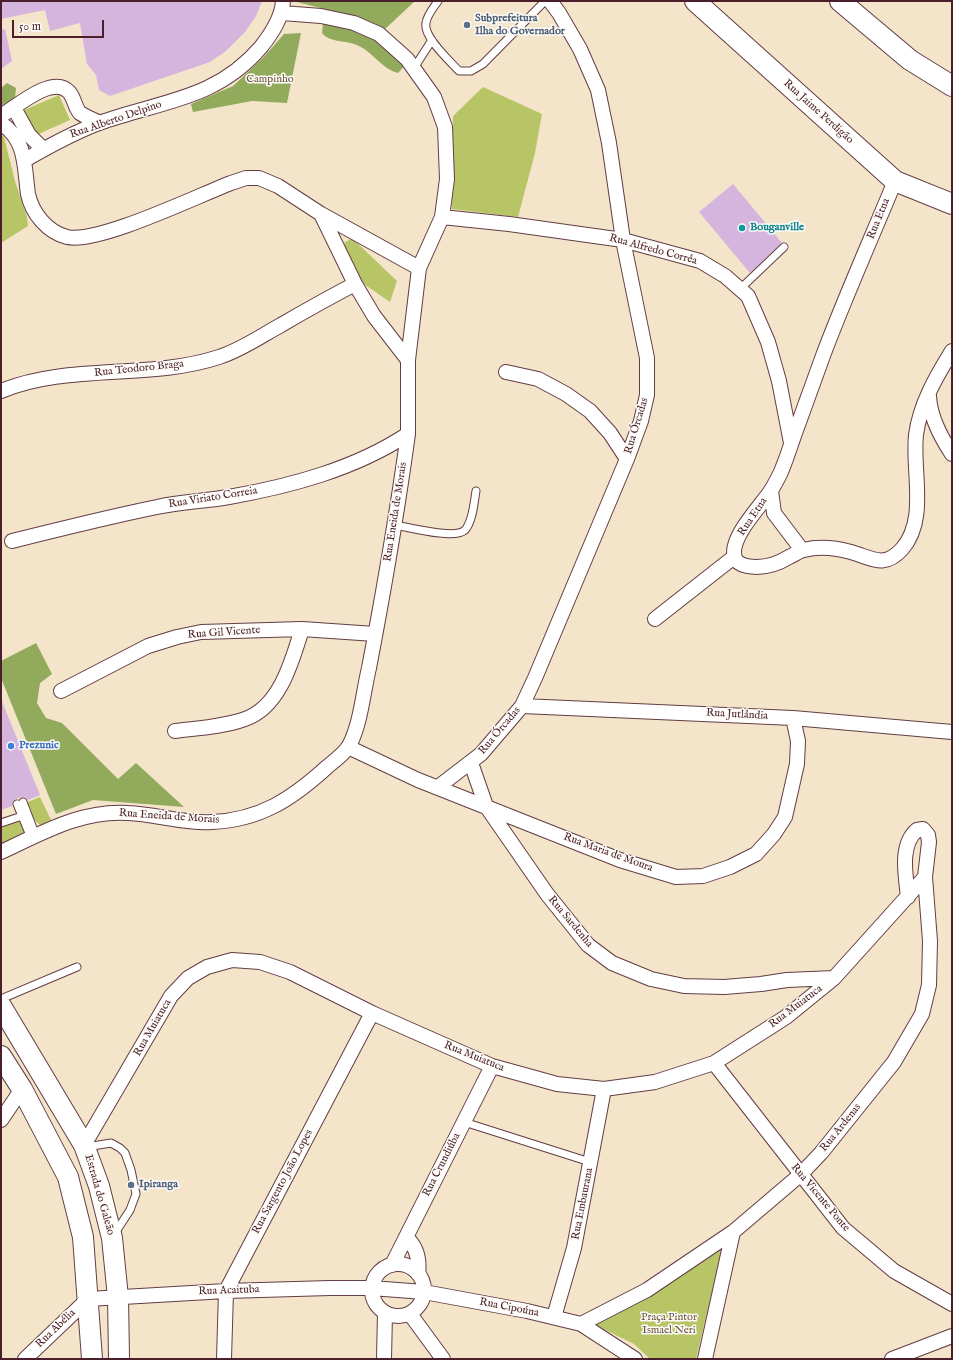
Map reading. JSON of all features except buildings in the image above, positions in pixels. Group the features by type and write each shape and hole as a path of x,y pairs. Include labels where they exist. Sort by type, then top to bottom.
{"main road":[{"name":"Rua Jaime Perdigão","path":"695,1 895,182 952,204"},
{"path":"840,1 910,60 952,86"},
{"name":"Estrada do Galeão","path":"1,1006 85,1146 99,1186 112,1238 118,1297 119,1359"},
{"path":"1,1056 22,1089 68,1177 83,1237 92,1359"}],"street":[{"name":"Rua Órcadas","path":"438,787 481,754 522,706 627,459 641,420 647,395 648,358 623,240 609,143 598,90 580,49 559,13 550,1"},
{"name":"Rua Eneida de Morais","path":"1,852 79,817 100,813 128,813 209,822 234,821 264,812 288,799 316,777 348,747 358,722 394,525 408,434 408,360 419,268 442,217 447,179 445,127 434,97 414,68 407,59 379,34 354,22 283,7"},
{"name":"Rua Alberto Delpino","path":"25,160 71,134 100,123 199,93 227,79 249,61 268,38 283,7"},
{"path":"1,116 45,88 56,85 64,87 70,92 80,113 100,123"},
{"path":"14,108 24,138 25,176 29,199 39,218 53,230 67,237 88,237 116,229 246,178 259,178 278,186 321,214 419,268"},
{"path":"71,134 80,113"},
{"path":"1,123 43,149"},
{"name":"Rua Etna","path":"734,557 734,551 742,531 771,491 788,454 825,350 895,182"},
{"path":"321,214 355,284 374,316 408,360"},
{"name":"Rua Alfredo Corrêa","path":"442,217 509,224 623,240 700,261 725,276 748,296 768,342 779,381 791,444"},
{"name":"Rua Teodoro Braga","path":"1,391 58,377 165,369 219,357 248,344 355,284"},
{"path":"655,619 734,557 737,562 744,566 762,568 780,563 802,550 829,547 853,552 868,559 881,561 892,558 902,549 912,535 916,517 918,495 915,462 916,435 920,416 928,393 952,350"},
{"path":"506,372 538,379 566,394 590,411 610,432 627,459"},
{"path":"928,393 930,411 943,440 952,454"},
{"name":"Rua Viriato Correia","path":"12,540 157,507 228,497 282,486 337,469 388,447 408,434"},
{"path":"771,491 774,513 802,550"},
{"path":"175,731 229,723 245,719 258,712 272,698 284,677 302,629"},
{"name":"Rua Gil Vicente","path":"62,691 148,646 176,637 201,632 302,629 375,634"},
{"name":"Rua Jutlândia","path":"522,706 793,718 952,732"},
{"name":"Rua Maria de Moura","path":"348,747 438,787 620,860 676,877 703,876 730,867 756,854 774,834 785,817 797,764 798,741 793,718"},
{"name":"Rua Sardenha","path":"471,763 486,806 568,921 588,945 612,963 651,979 684,986 724,987 787,980 834,978"},
{"name":"Rua Ardenas","path":"581,1324 647,1290 733,1232 800,1175 821,1153 894,1062 922,1014 930,985 930,941 925,877 929,842 928,835 923,829 917,830 909,841 905,860 908,897"},
{"name":"Rua Muiatuca","path":"85,1146 171,996 188,978 207,967 232,960 260,962 290,972 372,1013 492,1066 557,1084 604,1089 655,1082 714,1063 786,1017 834,978 925,877"},
{"name":"Rua Sargento João Lopes","path":"224,1359 226,1291 372,1013"},
{"name":"Rua Vicente Ponte","path":"714,1063 800,1175 843,1228 894,1271 952,1304"},
{"name":"Rua Crundiúba","path":"392,1265 492,1066"},
{"path":"1,1120 22,1089"},
{"name":"Rua Embaurana","path":"554,1317 574,1248 604,1089"},
{"path":"705,1359 733,1232"},
{"path":"406,1237 412,1242 420,1262 418,1274"},
{"path":"392,1265 401,1265 410,1268 418,1274 422,1282 424,1292 420,1305 410,1314 398,1317 385,1313 377,1307 372,1298 371,1288 375,1277 382,1270 392,1265"},
{"name":"Rua Acaituba","path":"88,1299 226,1291 371,1288"},
{"name":"Rua Cipoúna","path":"371,1288 424,1292 554,1317 581,1324 635,1359"},
{"name":"Rua Abélia","path":"25,1359 88,1299"},
{"path":"384,1359 385,1313"},
{"path":"410,1314 443,1359"},
{"path":"892,1359 952,1336"}],"lane":[{"path":"438,1 426,22 426,28 432,40 459,71 471,71 483,64 545,1"},
{"path":"414,68 432,40"},
{"path":"740,289 784,246"},
{"path":"394,525 444,533 460,533 466,529 470,519 476,491"},
{"path":"20,803 34,837 22,816 20,803"},
{"path":"1,823 22,816"},
{"path":"1,999 77,967"},
{"path":"464,1122 590,1162"},
{"path":"85,1146 111,1144 120,1148 125,1153 131,1170 136,1194 130,1210 112,1238"}],"green space":[{"path":"293,1 415,1 385,29 360,18"},
{"path":"323,22 356,30 378,41 405,65 398,73 392,71 363,48 353,43 334,40 325,36 322,33"},
{"name":"Campinho","path":"301,33 287,103 252,101 193,112 191,104 233,86 263,58 284,34"},
{"path":"7,83 16,88 15,98 1,106 1,88"},
{"path":"483,87 542,114 535,153 518,217 452,209 453,116"},
{"path":"59,95 70,120 34,136 22,111"},
{"path":"1,134 4,137 15,181 27,217 28,226 1,243"},
{"path":"352,238 397,281 390,302 355,278 344,243"},
{"path":"36,643 52,674 40,683 37,703 46,718 62,723 118,779 136,763 184,807 93,800 56,814 1,678 1,661"},
{"path":"40,797 54,826 46,830 32,818 25,803"},
{"path":"20,820 27,837 1,848 1,827"},
{"name":"Praça Pintor Ismael Neri","path":"723,1246 696,1359 650,1359 634,1344 593,1324"}],"place":[{"name":"Subprefeitura Ilha do Governador","path":"467,25"},
{"name":"Bouganville","path":"742,228"},
{"name":"Prezunic","path":"11,746"},
{"name":"Ipiranga","path":"131,1185"}]}
